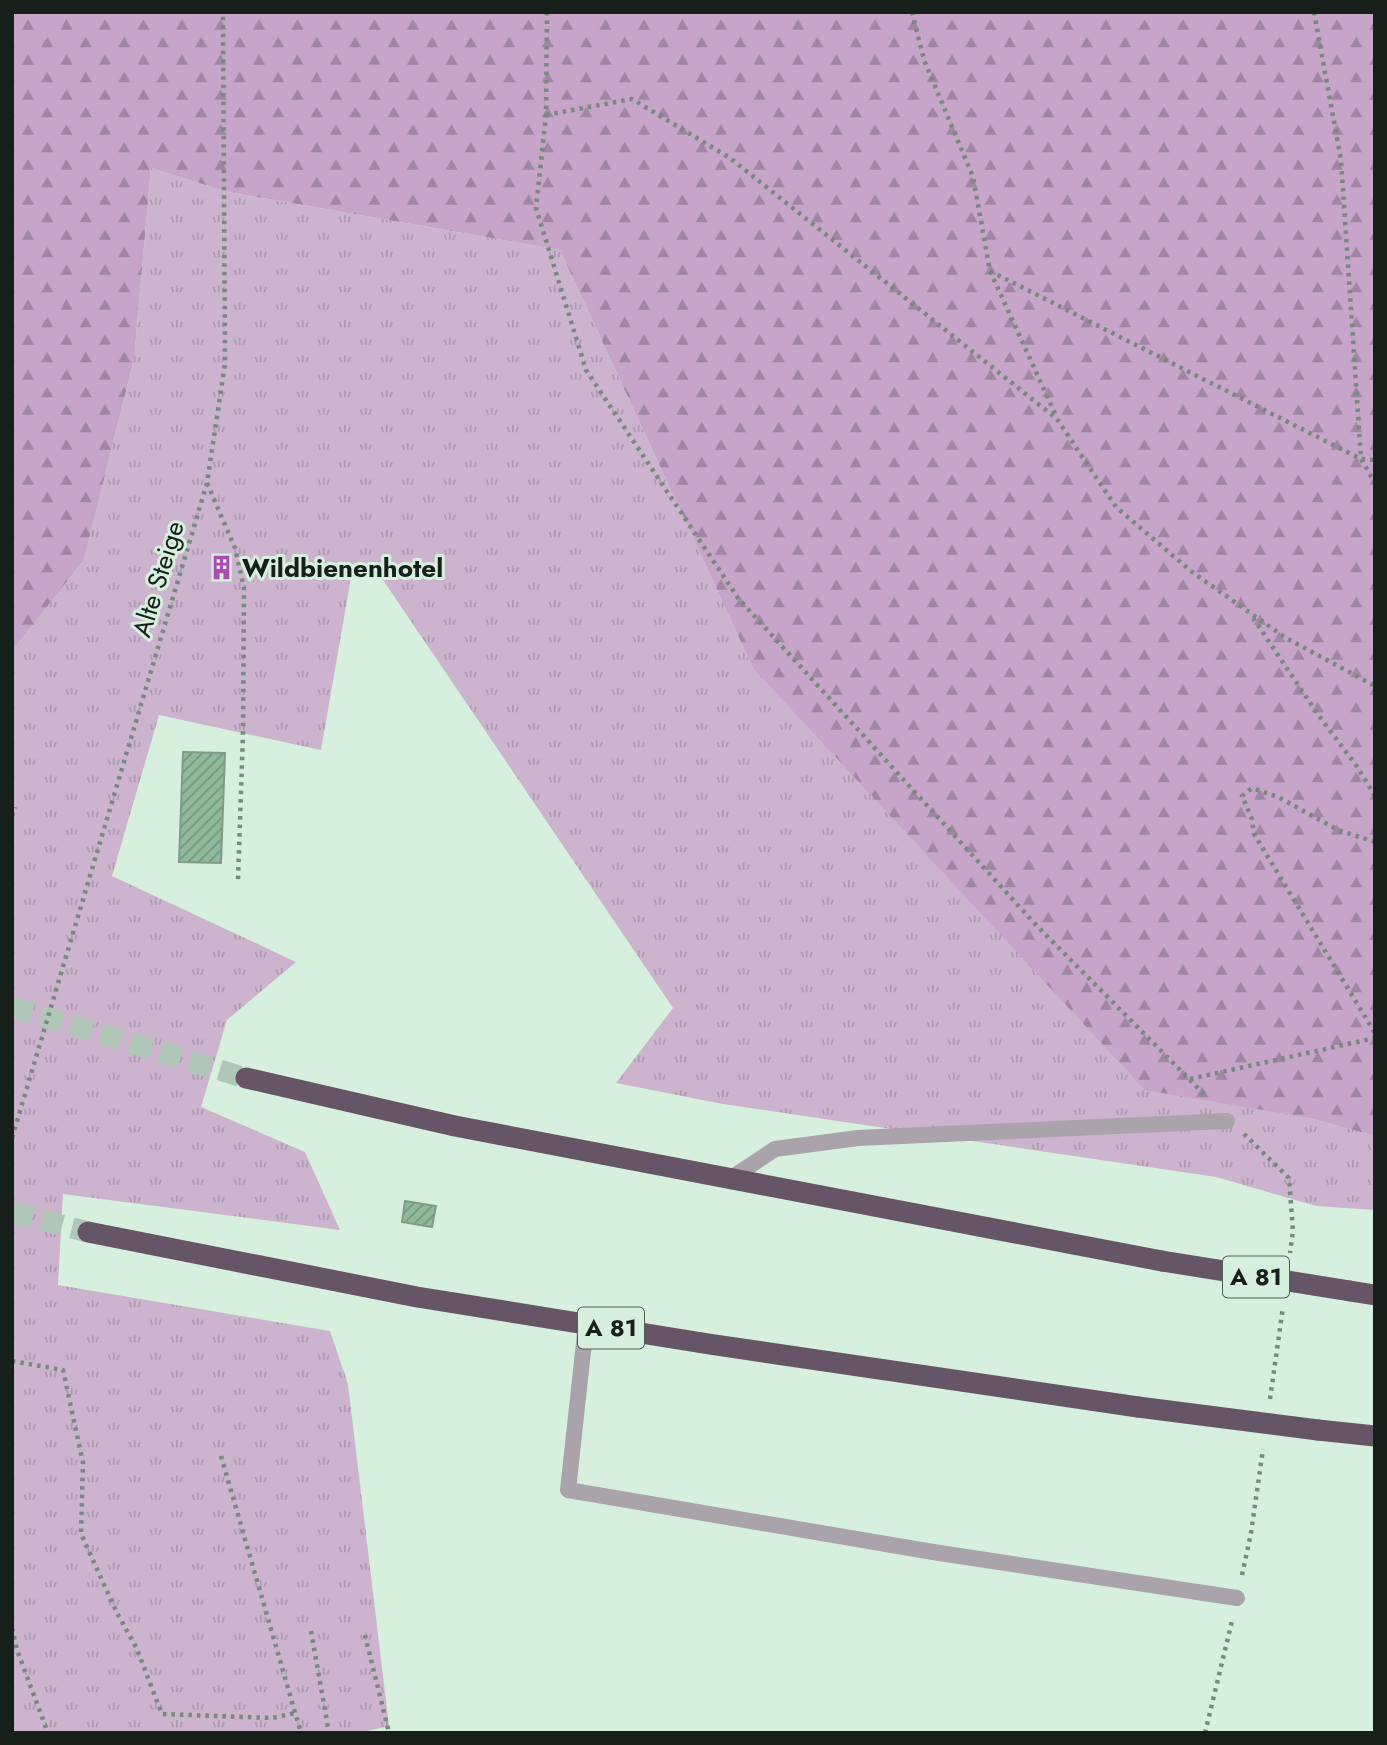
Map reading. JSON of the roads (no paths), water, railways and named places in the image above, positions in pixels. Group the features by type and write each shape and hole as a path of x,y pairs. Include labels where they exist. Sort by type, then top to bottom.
{"highway":[{"name":"A 81","path":"246,1078 455,1126 730,1179 1162,1261 1375,1295"},
{"name":"A 81","path":"88,1232 404,1295 709,1344 1138,1407 1375,1436"}],"lane":[{"path":"730,1179 775,1149 858,1138 1227,1121"},
{"path":"586,1324 568,1490 933,1552 1237,1598"}],"tunnel":[{"path":"12,1007 246,1078"},
{"path":"12,1212 88,1232"}],"place":[{"name":"Wildbienenhotel","path":"222,568"}]}
